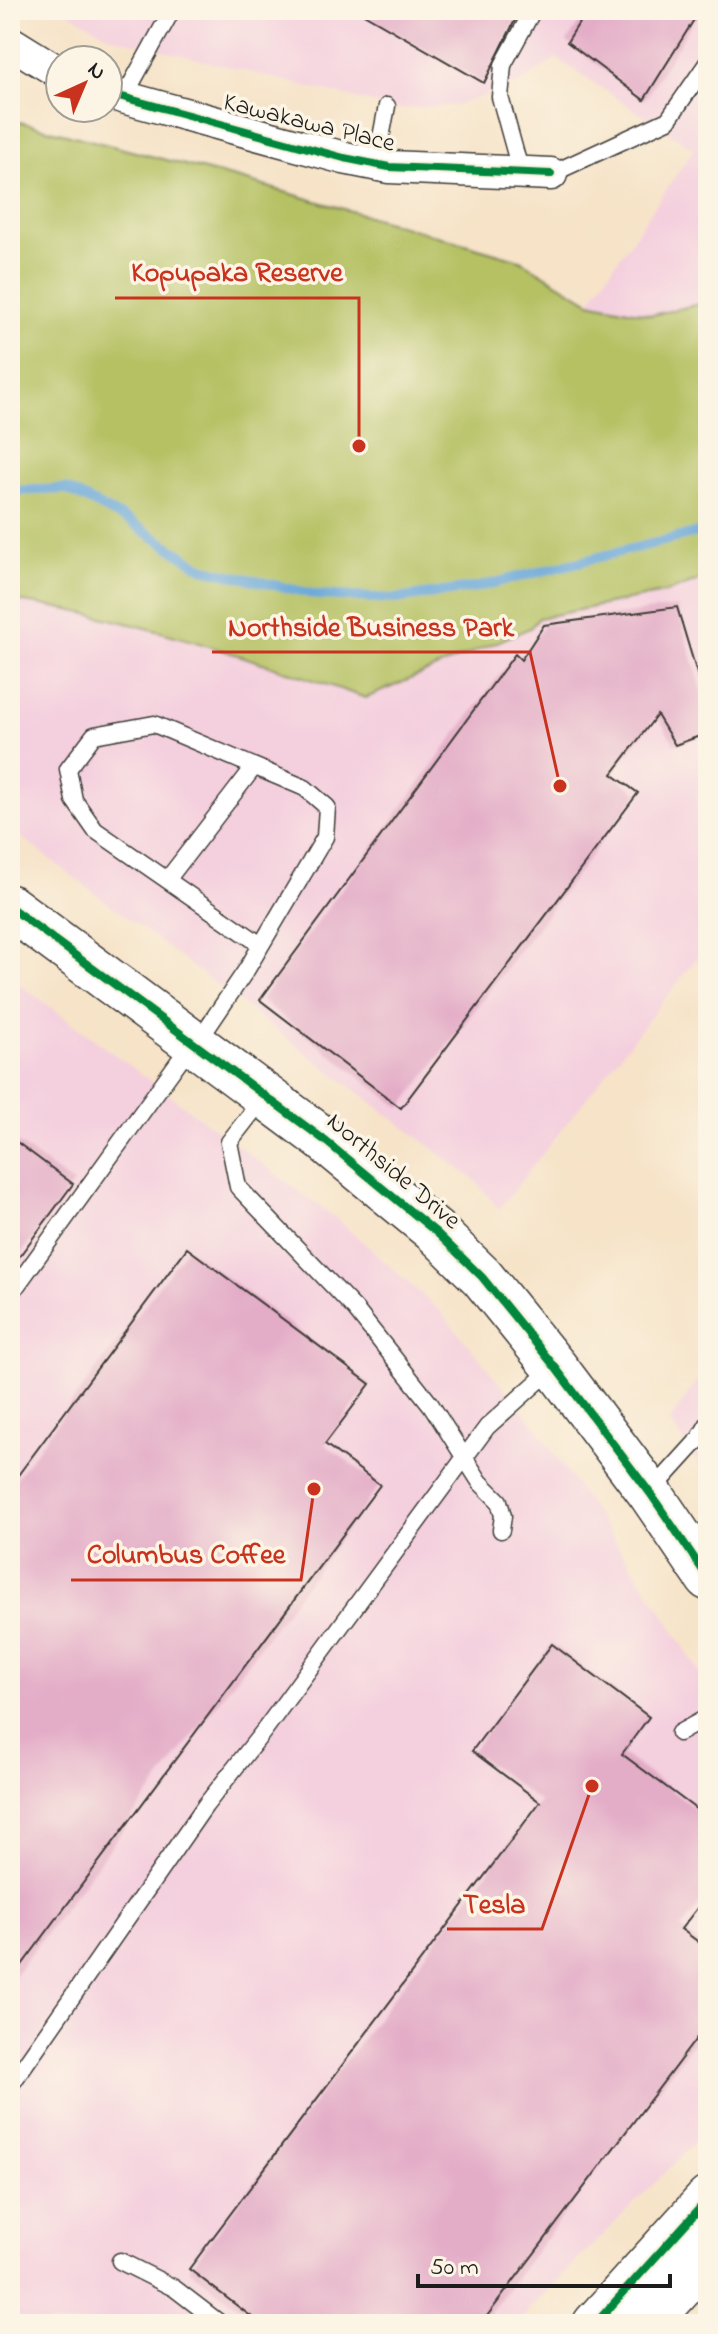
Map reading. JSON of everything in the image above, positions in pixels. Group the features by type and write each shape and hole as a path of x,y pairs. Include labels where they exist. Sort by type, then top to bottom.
{"street":[{"path":"10,42 44,63"},
{"name":"Kawakawa Place","path":"124,97 376,164 436,171 536,174"},
{"name":"Northside Drive","path":"10,907 266,1095 377,1181 437,1233 482,1277 555,1367 650,1493 708,1578"},
{"path":"595,2324 708,2199"},
{"path":"647,2324 708,2258"}],"lane":[{"path":"124,83 172,10"},
{"path":"533,10 503,65 500,97 536,174 668,120 708,62"},
{"path":"376,164 387,106"},
{"path":"10,1295 194,1043 261,945 325,837 327,807 305,788 154,724 94,735 68,769 74,800 95,830 261,945"},
{"path":"167,880 254,767"},
{"path":"266,1095 229,1142 238,1187 355,1309 431,1405 480,1482 499,1501 503,1516 501,1530"},
{"path":"10,2086 205,1806 263,1732 465,1456 487,1427 555,1367"},
{"path":"650,1493 699,1439 708,1424"},
{"path":"679,1733 708,1717"},
{"path":"120,2261 174,2288 221,2324"}],"shaded area":[{"path":"64,10 708,10 708,302 652,315 589,302 694,149 556,58 521,83 458,105 396,109 111,37"},
{"path":"708,577 708,944 499,1209 476,1181 10,829 10,600 69,608 206,643 366,698 539,618 668,592"},
{"path":"10,977 338,1220 440,1311 534,1424 655,1600 708,1686 708,2129 531,2307 518,2324 10,2324"},
{"path":"708,1364 708,1477 670,1422"}],"green space":[{"path":"20,122 247,181 520,260 590,302 652,315 708,302 708,577 668,592 539,618 530,628 366,698 146,628 56,607 10,600 10,139"}],"building":[{"path":"357,10 520,10 484,83"},
{"path":"587,10 700,10 644,100 567,42"},
{"path":"677,607 708,710 708,733 675,745 657,715 612,774 638,793 401,1108 260,1000 515,654 521,660 544,625"},
{"path":"10,1137 73,1184 10,1269"},
{"path":"187,1248 370,1384 325,1444 380,1485 10,1981 10,1486"},
{"path":"552,1644 649,1717 622,1754 708,1818 708,1894 681,1929 708,1949 708,2023 481,2324 261,2324 189,2269 540,1802 472,1751"}],"waterway":[{"path":"10,491 66,489 129,521 202,568 317,595 396,599 478,587 708,530"}],"cycle path":[{"path":"124,97 344,158 389,167 551,174"},
{"path":"10,907 323,1139 437,1233 482,1277 555,1367 650,1493 708,1578"},
{"path":"595,2324 708,2199"}],"place":[{"name":"Kopupaka Reserve","path":"359,446"},
{"name":"Northside Business Park","path":"560,786"},
{"name":"Columbus Coffee","path":"314,1489"},
{"name":"Tesla","path":"592,1786"}]}
